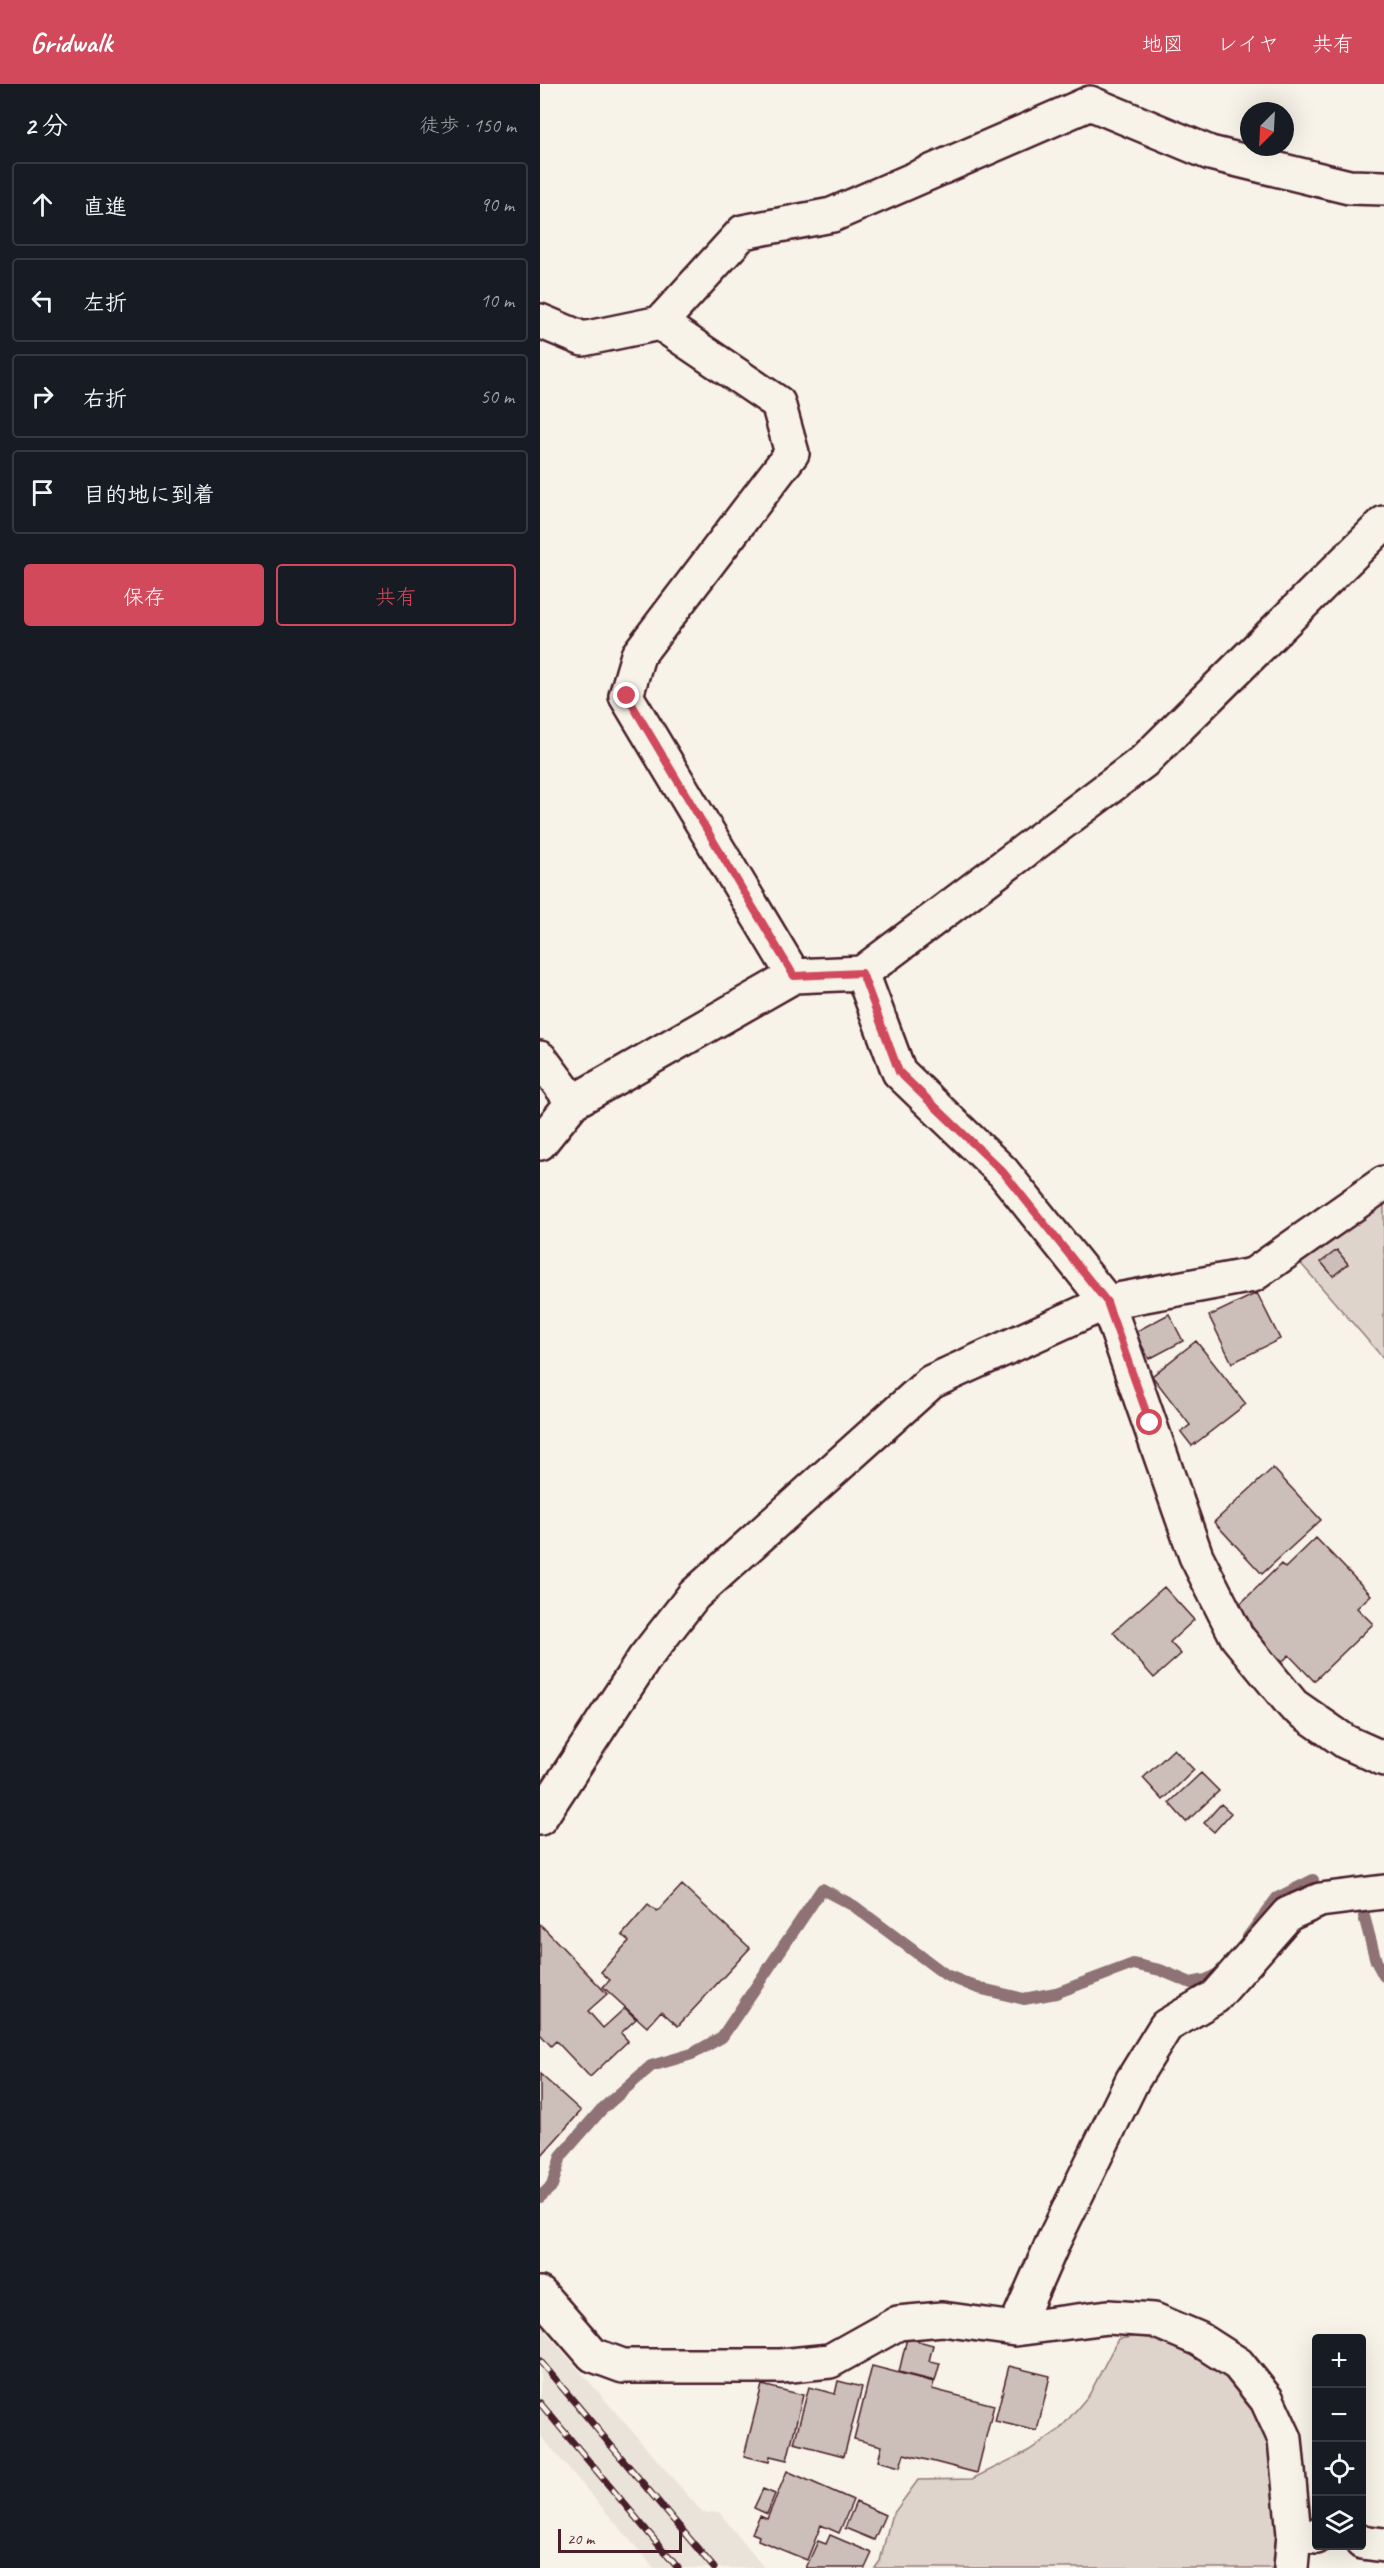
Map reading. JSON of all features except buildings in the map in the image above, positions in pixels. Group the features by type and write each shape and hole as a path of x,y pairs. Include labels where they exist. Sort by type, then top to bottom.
{"street":[{"path":"540,321 583,339 660,323 743,232 832,215 1090,103 1210,153 1349,187 1384,188"},
{"path":"660,323 778,403 792,453 638,655 627,696 794,976"},
{"path":"540,1143 573,1102 794,976 862,973 1144,761 1384,523"},
{"path":"862,973 899,1072 1003,1172 1107,1302 1196,1556 1237,1637 1293,1705 1346,1742 1384,1760"},
{"path":"540,1058 573,1102"},
{"path":"540,1818 644,1659 694,1595 931,1382 1107,1302 1253,1275 1384,1184"},
{"path":"1015,2329 1054,2240 1127,2092 1166,2026 1215,1997 1288,1914 1320,1900 1384,1892"},
{"path":"540,2294 593,2355 622,2366 781,2367 830,2361 898,2323 942,2319 1015,2329 1108,2317 1154,2320 1199,2339 1238,2364 1267,2400 1285,2439 1305,2535 1291,2568"},
{"path":"1366,2543 1384,2545"}],"shaded area":[{"path":"1384,1183 1384,1359 1289,1250"},
{"path":"540,2325 703,2513 719,2512 764,2568 654,2568 540,2435"},
{"path":"1148,2335 1180,2345 1224,2370 1259,2415 1273,2458 1282,2539 1278,2568 875,2568 880,2561 891,2517 918,2480 972,2479 1028,2451 1059,2430 1089,2395 1118,2339"}],"waterway":[{"path":"1248,1937 1277,1898 1313,1880"},
{"path":"540,2197 552,2186 561,2156 601,2110 651,2066 692,2054 722,2037 822,1889 854,1906 946,1975 978,1988 1024,1999 1056,1993 1133,1964 1160,1970 1191,1983 1206,1980 1223,1971"},
{"path":"1364,1916 1376,1961 1384,1976"}],"railway":[{"path":"540,2361 714,2568"},
{"path":"540,2403 678,2568"}],"route":[{"path":"627,696 794,976 862,973 899,1072 1003,1172 1107,1302 1150,1423"}]}
